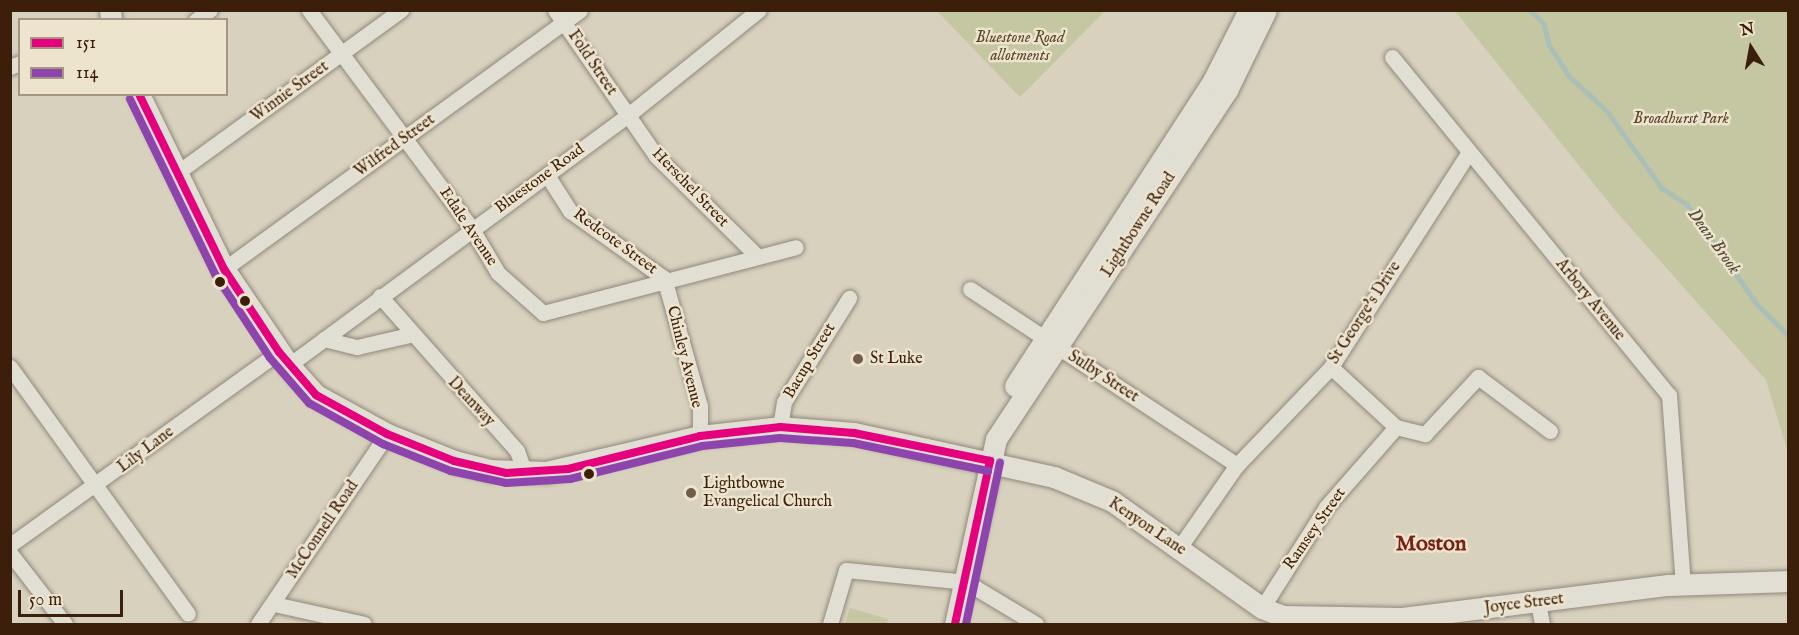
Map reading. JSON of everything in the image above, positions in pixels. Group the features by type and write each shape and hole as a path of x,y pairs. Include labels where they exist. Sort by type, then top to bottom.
{"street":[{"name":"Edale Avenue","path":"309,10 472,229 498,273 543,313 664,279 796,247"},
{"name":"Winnie Street","path":"178,172 401,10"},
{"name":"Wilfred Street","path":"224,269 405,139 560,16 580,10"},
{"name":"Bluestone Road","path":"284,359 324,339 627,116 759,10"},
{"name":"Lightbowne Road","path":"955,624 966,582 990,461 1000,432 1212,83 1249,10"},
{"name":"Lightbowne Road","path":"1052,344 1227,90 1266,10"},
{"name":"Fold Street","path":"560,16 627,116"},
{"name":"Arbory Avenue","path":"1392,57 1669,395 1683,584"},
{"name":"Kenyon Lane","path":"140,96 224,269 284,359 316,395 387,435 454,461 525,473 568,469 700,436 780,427 854,434 990,461 1054,477 1112,501 1262,608"},
{"name":"Herschel Street","path":"627,116 656,156 757,256"},
{"name":"St George's Drive","path":"1179,548 1237,465 1330,367 1469,152"},
{"name":"Redcote Street","path":"547,175 570,211 664,279"},
{"name":"Chinley Avenue","path":"664,279 700,406 700,436"},
{"name":"Sulby Street","path":"970,289 1237,465"},
{"name":"Deanway","path":"380,296 409,335 517,452 525,473"},
{"name":"Bacup Street","path":"780,427 784,402 849,297"},
{"path":"324,339 357,347 409,335"},
{"name":"Lily Lane","path":"10,545 284,359"},
{"path":"10,367 98,485 188,614"},
{"path":"1330,367 1396,427 1425,434 1478,377 1550,431"},
{"name":"Ramsey Street","path":"1262,608 1326,507 1396,427"},
{"name":"McConnell Road","path":"258,624 274,604 387,435"},
{"path":"10,553 65,624"},
{"path":"831,624 846,570 966,582 1036,624"},
{"name":"Joyce Street","path":"1262,608 1283,620 1402,618 1683,584 1788,581"},
{"path":"1538,603 1542,624"},
{"path":"274,604 364,624"}],"green space":[{"name":"Bluestone Road allotments","path":"937,11 1105,11 1020,97"},
{"name":"Broadhurst Park","path":"1455,11 1788,11 1788,453 1766,380 1614,209"},
{"path":"850,608 888,619 887,624 845,624"}],"waterway":[{"name":"Dean Brook","path":"1530,10 1544,23 1549,44 1568,75 1607,111 1662,188 1687,204 1757,304 1788,335"}],"transit line":[{"name":"151","path":"140,96 224,269 279,352 316,395 387,434 454,461 506,473 568,469 700,436 780,427 854,433 990,461"},
{"name":"114","path":"130,99 215,274 270,358 309,403 383,444 451,471 506,483 570,479 702,446 780,438 853,443 988,471"},
{"name":"151","path":"955,624 990,461"},
{"name":"114","path":"966,624 1000,463"}],"place":[{"name":"St Luke","path":"858,359"},
{"name":"Lightbowne Evangelical Church","path":"691,493"}],"district":[{"name":"Moston","path":"1431,545"}]}
